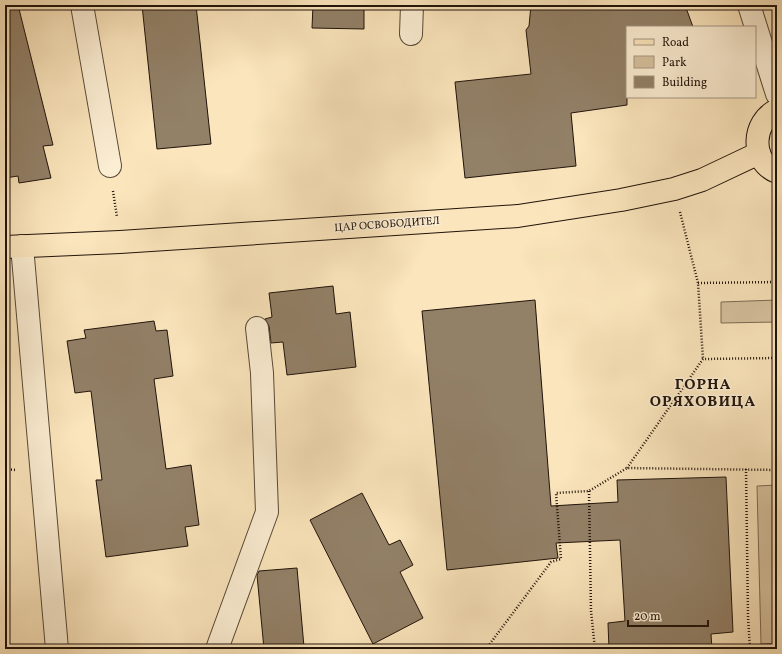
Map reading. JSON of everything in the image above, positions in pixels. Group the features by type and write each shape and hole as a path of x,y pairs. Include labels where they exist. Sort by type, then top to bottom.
{"main road":[{"path":"777,110 764,120 759,130 757,142 759,153 765,163 777,172"},
{"name":"ЦАР ОСВОБОДИТЕЛ","path":"14,247 120,242 518,216 621,200 674,189 702,180 759,153"}],"street":[{"path":"82,5 110,166"},
{"path":"411,34 412,5"},
{"path":"749,5 756,26"},
{"path":"756,27 777,94"},
{"path":"14,247 57,649"},
{"path":"217,649 267,512 262,374 257,328"}],"path":[{"path":"110,166 120,242"},
{"path":"486,649 551,562 561,559 556,493 589,491 627,468 703,359 698,283 674,189"},
{"path":"698,283 777,282"},
{"path":"703,359 777,358"},
{"path":"627,468 777,470"},
{"path":"746,469 748,617 750,649"},
{"path":"589,491 591,611 595,649"}],"green space":[{"path":"777,300 777,322 721,323 721,302"},
{"path":"777,485 777,643 761,644 757,486"}],"building":[{"path":"5,5 18,5 53,145 43,146 51,178 19,183 18,176 5,178"},
{"path":"142,5 196,5 211,144 157,149"},
{"path":"313,5 364,5 364,29 312,28"},
{"path":"531,5 685,5 693,26 626,26 627,105 571,113 576,166 465,178 455,82 531,74 526,30 529,26"},
{"path":"333,286 336,314 350,312 356,367 287,375 283,342 271,343 269,326 265,319 272,317 269,293"},
{"path":"535,300 551,506 618,502 617,480 726,477 733,632 711,634 712,649 609,649 608,623 625,621 620,540 556,543 558,558 447,570 422,311"},
{"path":"154,321 156,331 167,330 173,376 154,379 166,469 191,465 199,525 185,527 188,546 106,557 96,480 102,480 91,391 75,393 67,341 86,338 84,330"},
{"path":"362,493 389,545 400,540 413,565 400,572 423,618 373,644 310,520"},
{"path":"297,568 304,647 264,649 257,575 259,571"}],"district":[{"name":"ГОРНА ОРЯХОВИЦА","path":"703,394"}]}
